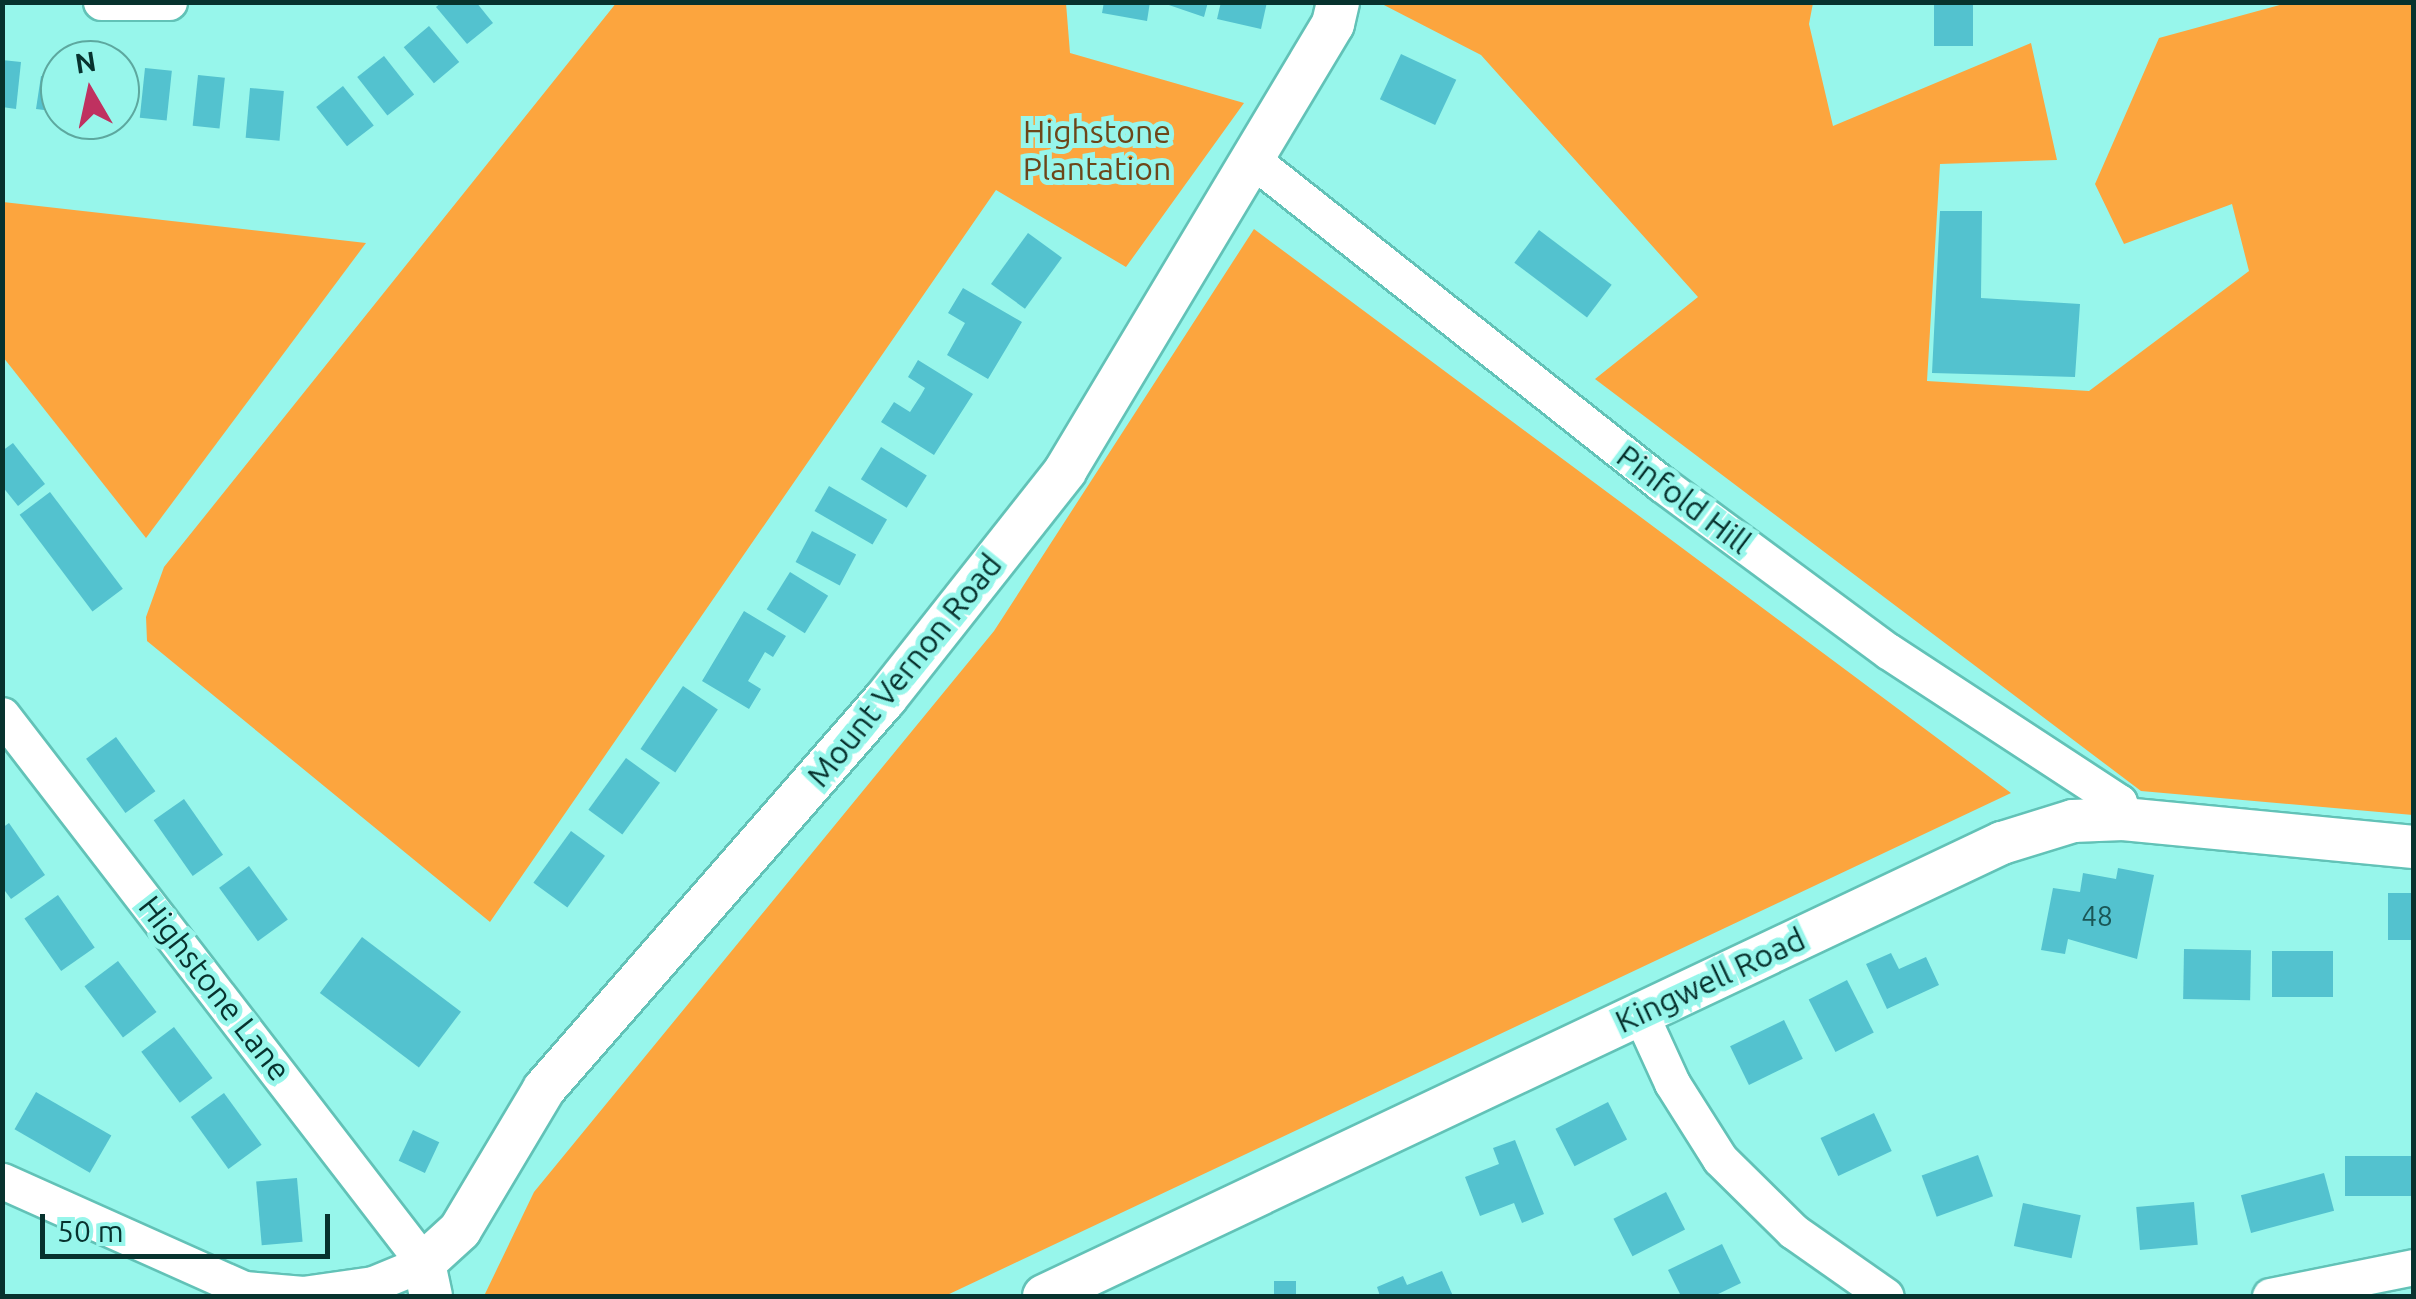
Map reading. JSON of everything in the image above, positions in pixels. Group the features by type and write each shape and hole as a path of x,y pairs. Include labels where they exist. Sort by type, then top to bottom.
{"street":[{"path":"101,2 169,2"},
{"name":"Mount Vernon Road","path":"427,1280 544,1089 886,698 1064,471 1254,161 1334,24 1338,2"},
{"name":"Pinfold Hill","path":"1254,161 1692,506 1888,651 2120,802 2123,819"},
{"name":"Highstone Lane","path":"2,714 400,1224 427,1280"},
{"name":"Kingwell Road","path":"1044,1296 2002,843 2073,821 2123,819 2414,847"},
{"path":"1640,1012 1672,1083 1720,1159 1793,1231 1886,1296"},
{"path":"2,1181 244,1289 302,1294 427,1280"},
{"path":"2270,1296 2414,1266"}],"green space":[{"name":"Highstone Plantation","path":"617,2 1066,3 1070,53 1244,103 1126,267 996,190 490,922 147,641 146,617 164,567"},
{"path":"1380,3 1813,3 1809,24 1833,126 2031,43 2057,160 1940,164 1927,381 2089,391 2249,271 2232,204 2124,244 2095,184 2159,38 2287,3 2413,3 2413,815 2141,791 1595,379 1698,297 1481,55"},
{"path":"3,202 366,243 146,538 3,357"},
{"path":"1254,229 2011,793 945,1296 484,1296 534,1192 994,631"}],"building":[{"path":"442,2 476,2 493,23 467,44 436,7"},
{"path":"1104,2 1150,2 1147,21 1102,13"},
{"path":"1160,2 1208,2 1204,17"},
{"path":"1221,2 1267,2 1261,29 1217,19"},
{"path":"1934,2 1973,2 1973,46 1934,46"},
{"path":"429,26 459,62 434,83 404,47"},
{"path":"1401,54 1456,80 1435,125 1380,99"},
{"path":"384,56 414,95 387,116 357,77"},
{"path":"2,60 21,62 16,109 2,107"},
{"path":"145,68 172,71 167,121 140,118"},
{"path":"198,75 225,78 220,129 193,126"},
{"path":"343,86 374,125 347,146 316,107"},
{"path":"250,88 284,91 280,141 246,138"},
{"path":"1940,211 1982,211 1981,298 2080,304 2075,377 1932,373"},
{"path":"1539,230 1612,285 1587,318 1514,263"},
{"path":"1028,233 1062,258 1025,309 991,284"},
{"path":"963,288 1022,322 988,379 947,355 965,323 948,313"},
{"path":"918,360 973,394 934,455 881,422 894,402 910,412 921,395 925,388 908,377"},
{"path":"13,443 45,484 18,506 2,486 2,451"},
{"path":"881,447 927,476 907,508 861,479"},
{"path":"829,486 887,520 873,545 814,511"},
{"path":"50,492 123,589 92,612 20,515"},
{"path":"812,531 856,554 840,585 796,562"},
{"path":"790,572 828,596 805,633 767,609"},
{"path":"744,611 786,636 773,657 765,652 748,681 761,689 749,709 702,681"},
{"path":"683,686 718,709 675,772 641,749"},
{"path":"116,737 155,791 125,813 86,759"},
{"path":"626,758 660,783 622,834 588,810"},
{"path":"184,799 223,855 193,876 154,820"},
{"path":"9,823 45,875 11,899 2,887 2,828"},
{"path":"571,831 605,856 567,907 533,883"},
{"path":"249,866 288,919 258,941 219,888"},
{"path":"2118,868 2154,875 2137,959 2068,939 2065,954 2041,950 2053,888 2080,892 2083,873 2116,879"},
{"path":"2388,893 2414,893 2414,940 2388,940"},
{"path":"58,895 95,947 61,971 24,919"},
{"path":"362,937 461,1012 419,1068 320,993"},
{"path":"2184,949 2251,950 2250,1000 2183,999"},
{"path":"2272,951 2333,951 2333,997 2272,997"},
{"path":"1891,953 1899,969 1926,957 1939,985 1887,1009 1866,964"},
{"path":"118,961 157,1012 123,1037 84,986"},
{"path":"1847,980 1874,1033 1835,1052 1809,1000"},
{"path":"1784,1020 1803,1059 1749,1085 1730,1046"},
{"path":"174,1027 213,1078 180,1103 141,1052"},
{"path":"36,1092 111,1136 90,1173 14,1129"},
{"path":"224,1093 262,1145 228,1169 191,1117"},
{"path":"1608,1102 1627,1139 1574,1166 1555,1129"},
{"path":"1874,1113 1892,1151 1838,1176 1821,1138"},
{"path":"413,1130 439,1142 425,1173 399,1161"},
{"path":"1515,1140 1544,1214 1522,1223 1514,1203 1480,1216 1465,1177 1499,1164 1493,1148"},
{"path":"1978,1155 1993,1196 1937,1217 1922,1176"},
{"path":"2345,1156 2414,1156 2414,1196 2345,1196"},
{"path":"2324,1173 2334,1211 2251,1233 2241,1195"},
{"path":"297,1178 303,1242 262,1245 256,1182"},
{"path":"1666,1192 1685,1229 1632,1256 1613,1219"},
{"path":"2194,1202 2198,1245 2140,1250 2136,1207"},
{"path":"2023,1203 2081,1215 2072,1258 2014,1246"},
{"path":"1722,1244 1741,1283 1714,1296 1681,1296 1668,1270"},
{"path":"1442,1271 1453,1296 1380,1296 1377,1287 1403,1276 1407,1285"},
{"path":"1274,1281 1296,1281 1296,1296 1274,1296"}]}
